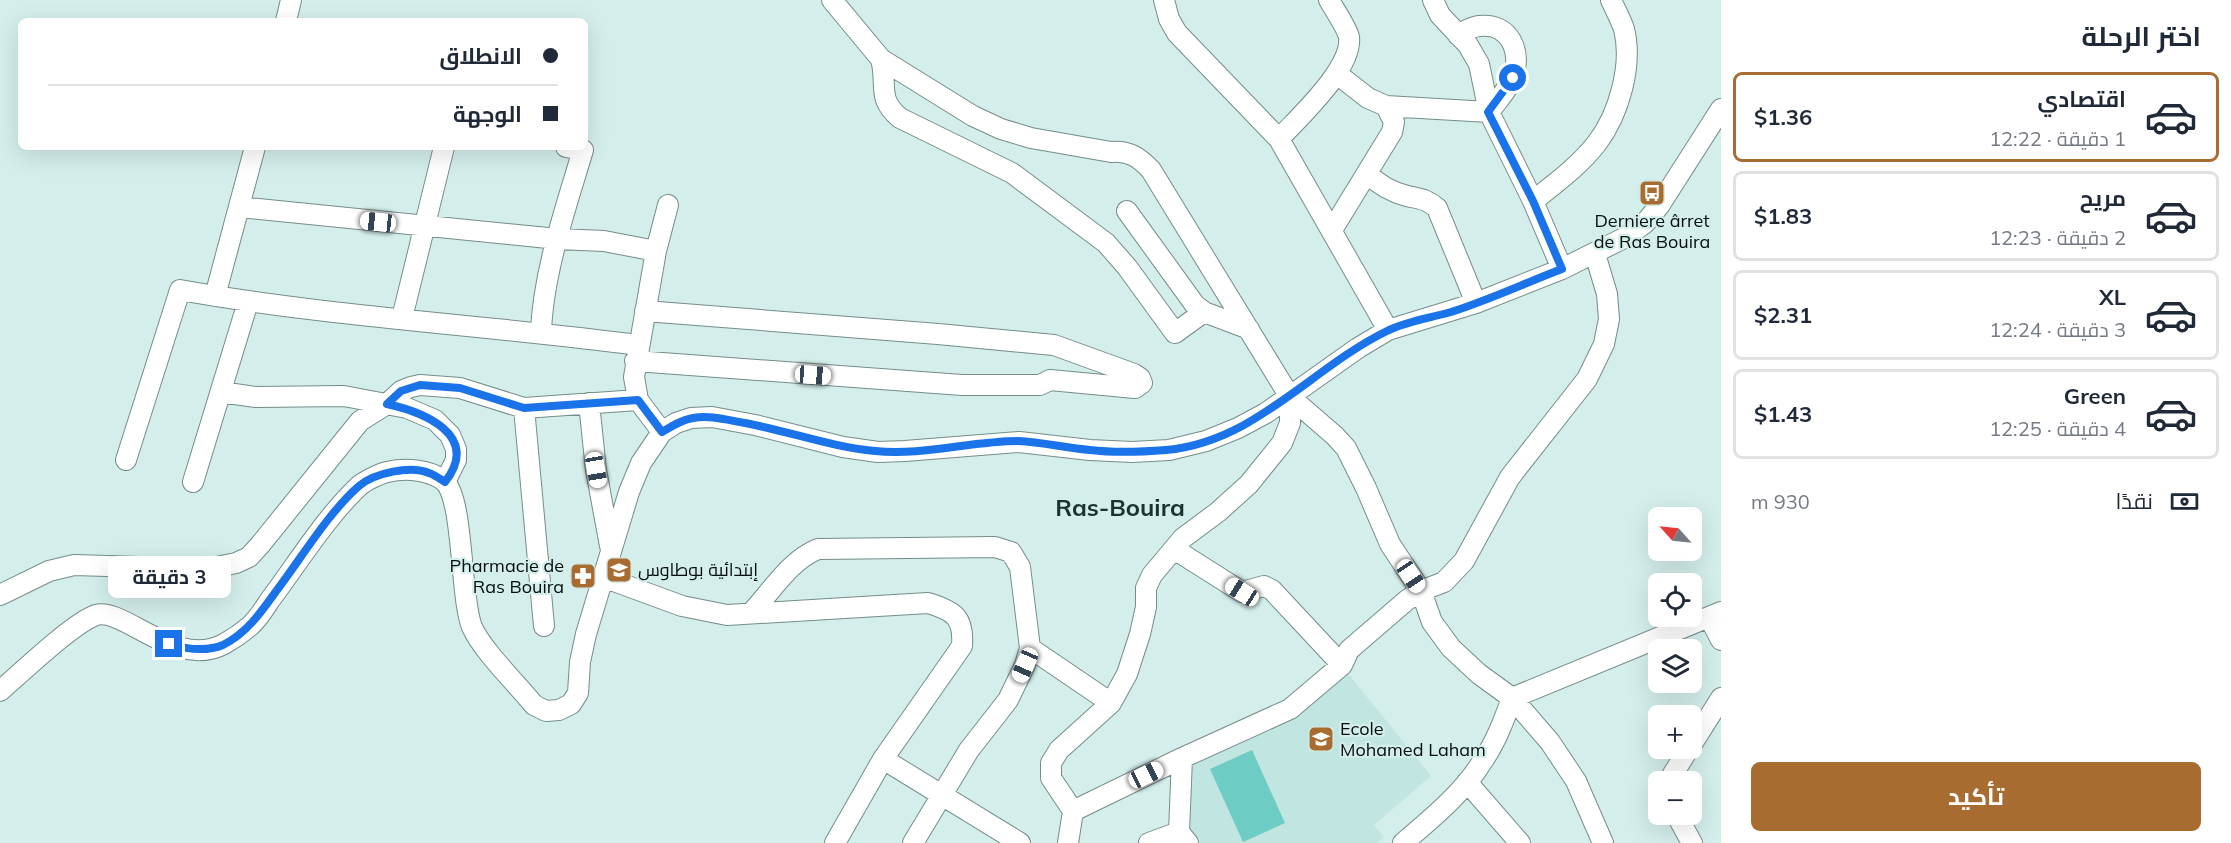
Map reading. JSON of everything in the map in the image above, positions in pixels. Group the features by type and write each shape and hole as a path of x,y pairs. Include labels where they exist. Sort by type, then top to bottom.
{"street":[{"path":"287,18 291,0"},
{"path":"832,0 881,59 973,116 1001,129 1043,140 1110,152 1119,151 1141,159 1151,170 1290,397 1346,448 1390,544 1421,591 1432,622 1451,648 1479,674 1512,698 1550,742 1576,781 1597,839"},
{"path":"1164,0 1169,18 1178,33 1279,139 1388,330"},
{"path":"1279,139 1337,74 1347,51 1349,36 1329,0"},
{"path":"1433,0 1440,15 1468,45 1479,64 1488,112 1533,201 1562,269"},
{"path":"1533,201 1573,170 1597,142 1612,117 1621,88 1626,56 1624,29 1611,0"},
{"path":"1458,35 1482,25 1495,27 1511,39 1516,50 1513,78 1488,112"},
{"path":"881,59 885,72 883,96 888,106 900,118 1012,174 1106,243 1127,267 1175,333 1204,312"},
{"path":"1337,74 1368,98 1386,106 1488,112"},
{"path":"1332,230 1392,132 1394,122 1386,106"},
{"path":"221,392 256,397 344,396 407,408 435,420 450,435 456,449 459,531 467,613 473,629 485,647 534,705 546,711 559,710 565,708 578,693 580,662 586,634 611,550 641,463 662,432 676,423 691,418 712,417 755,425 843,447 878,452 1019,441 1090,450 1132,452 1169,450 1206,441 1266,413 1358,348 1388,330 1476,303 1562,269 1626,237 1645,223 1659,206 1721,109"},
{"path":"214,296 254,150"},
{"path":"402,318 443,150"},
{"path":"541,332 546,285 583,150"},
{"path":"1368,174 1379,184 1394,192 1429,200 1437,208 1476,303"},
{"path":"662,432 638,400 634,377 656,251 668,205"},
{"path":"239,207 424,227 603,241 656,251"},
{"path":"1127,211 1195,305 1204,312 1249,330"},
{"path":"1073,811 1290,709 1342,665 1349,650 1407,600 1421,591 1444,582 1464,561 1510,477 1587,379 1604,344 1609,319 1607,294 1595,254"},
{"path":"126,460 180,290 248,302 541,332 637,353 962,384 1040,385 1050,380 1135,388 1142,383 1140,378 1134,374 1054,345 645,311"},
{"path":"194,482 248,302"},
{"path":"0,596 49,572 74,565 207,569 236,563 249,556 260,545 360,421 387,404 401,391 411,387 441,385 460,388 524,408 638,400"},
{"path":"1068,843 1073,811 1051,778 1051,763 1059,750 1111,703 1127,674 1146,607 1147,582 1183,538 1218,512 1249,484 1281,443 1290,423 1290,397"},
{"path":"589,403 596,470 611,550"},
{"path":"524,408 544,626"},
{"path":"445,482 456,460"},
{"path":"0,691 76,627 98,615 116,618 156,640 182,648 202,650 222,645 251,625 338,509 361,484 386,472 428,472 445,482 450,491 459,531"},
{"path":"751,613 804,554 818,549 995,547 1011,552 1020,567 1030,648 1025,665 1008,700 969,750 913,843"},
{"path":"1174,549 1242,592 1264,586 1272,590 1342,665"},
{"path":"603,577 698,610 727,615 928,603 945,608 956,615 963,629 962,646 884,759 834,843"},
{"path":"1416,839 1482,763 1497,736 1512,698 1715,615 1721,640"},
{"path":"1030,648 1111,703"},
{"path":"1702,728 1721,698"},
{"path":"1149,843 1184,837 1182,758"},
{"path":"884,759 1020,843"},
{"path":"1467,782 1520,843"},
{"path":"1682,825 1692,843"}],"shaded area":[{"name":"Ecole Mohamed Laham","path":"1346,671 1431,776 1374,825 1384,837 1377,843 1199,843 1189,830 1190,763"},
{"path":"1252,750 1285,823 1243,842 1210,769"}],"place":[{"name":"Derniere ârret de Ras Bouira","path":"1652,193"},
{"name":"إبتدائية بوطاوس","path":"619,570"},
{"name":"Pharmacie de Ras Bouira","path":"583,576"},
{"name":"Ecole Mohamed Laham","path":"1321,739"}],"district":[{"name":"Ras-Bouira","path":"1120,508"}],"route":[{"path":"169,644 202,650 222,645 251,625 338,509 361,484 386,472 407,471 428,472 445,482 456,460 456,449 450,435 435,420 407,408 387,404 401,391 420,385 460,388 524,408 638,400 662,432 676,423 691,418 712,417 755,425 843,447 878,452 1019,441 1090,450 1132,452 1169,450 1206,441 1238,428 1266,413 1358,348 1388,330 1451,312 1562,269 1533,201 1488,112 1513,78"}]}
